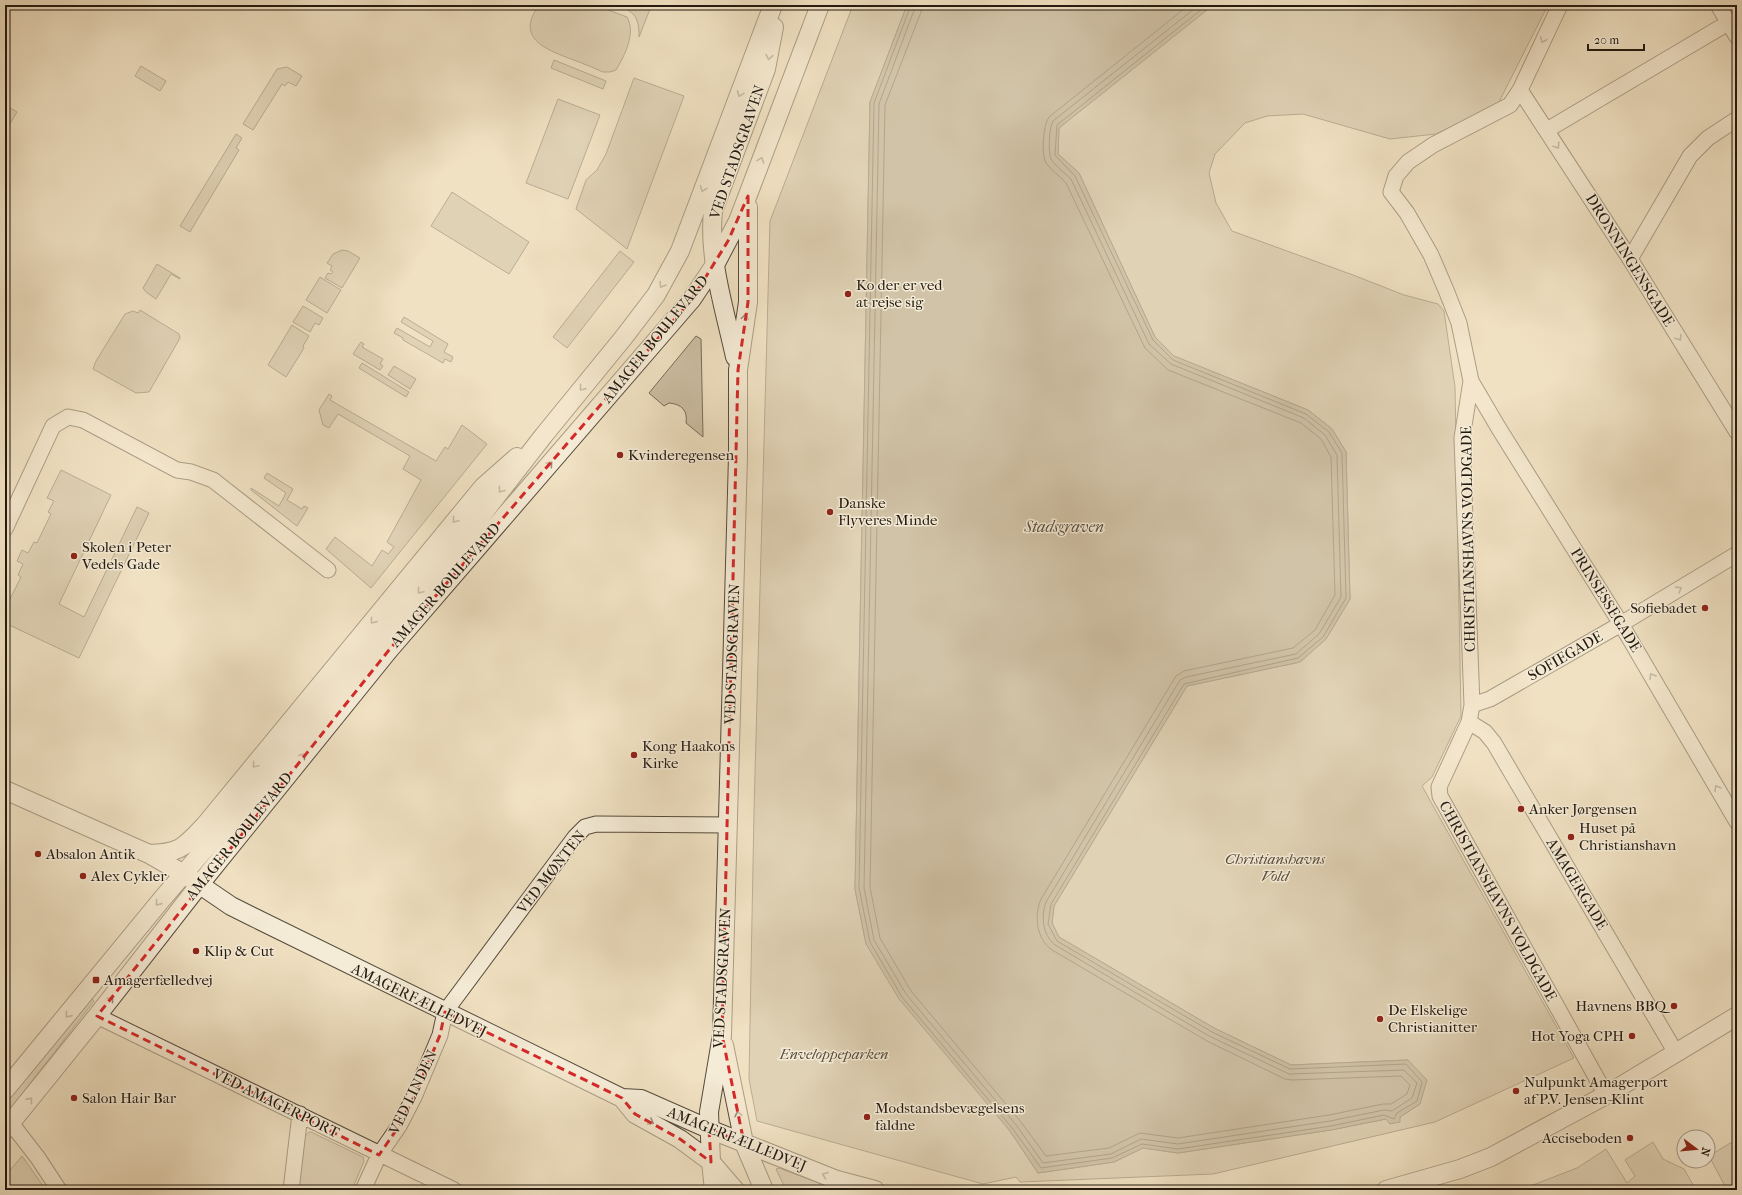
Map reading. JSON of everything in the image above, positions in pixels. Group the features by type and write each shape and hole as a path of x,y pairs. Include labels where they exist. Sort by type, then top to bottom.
{"street":[{"name":"AMAGER BOULEVARD","path":"5,1090 184,874 288,752 460,543 656,295 680,251 773,5"},
{"name":"VED STADSGRAVEN","path":"738,370 716,263 712,225 713,211 766,69 778,5"},
{"path":"804,48 812,5"},
{"name":"AMAGER BOULEVARD","path":"8,1126 98,1016 200,884 389,650 692,299 716,263 735,228 820,5"},
{"name":"CHRISTIANSHAVNS VOLDGADE","path":"1560,5 1520,90 1510,106 1433,145 1408,162 1396,176 1391,192 1407,213 1431,255 1446,290 1459,323 1470,381 1462,438 1472,705 1469,722 1439,787 1440,796 1606,1095"},
{"path":"1718,5 1737,37"},
{"path":"1547,130 1728,23"},
{"name":"DRONNINGENSGADE","path":"1520,90 1630,259 1737,432"},
{"path":"1630,259 1690,156 1708,138 1737,119"},
{"name":"VED STADSGRAVEN","path":"714,1190 711,1162 709,1112 722,1035 738,456 738,370 748,302 748,196"},
{"name":"PRINSESSEGADE","path":"1470,381 1621,624 1737,822"},
{"path":"5,529 53,426 68,417 83,420 177,470 191,472 213,480 328,570"},
{"path":"149,854 168,854 176,851 186,845 205,825 483,487 544,435"},
{"name":"SOFIEGADE","path":"1472,705 1490,700 1621,624 1737,554"},
{"name":"AMAGERGADE","path":"1469,722 1485,732 1494,743 1676,1053"},
{"name":"AMAGERFÆLLEDVEJ","path":"5,790 149,854 200,884 231,906 622,1098 641,1099 709,1129 843,1182 875,1190"},
{"name":"VED MØNTEN","path":"445,1012 570,843 585,827 596,824 728,825"},
{"name":"VED LINDEN","path":"363,1190 379,1155 399,1126 414,1097 440,1035 445,1012"},
{"name":"VED AMAGERPORT","path":"98,1016 300,1114 379,1155 454,1190"},
{"path":"1386,1190 1460,1169 1491,1157 1606,1095 1737,1016"},
{"path":"722,1035 744,1143 764,1190"},
{"name":"AMAGERFÆLLEDVEJ","path":"622,1098 635,1114 680,1139 711,1162 735,1190"},
{"path":"291,1190 300,1114"},
{"path":"8,1126 38,1158 59,1190"}],"highlighted area":[{"path":"748,196 748,302 738,370 722,1035 744,1143 709,1129 711,1162 680,1139 635,1114 622,1098 445,1012 440,1035 414,1097 399,1126 379,1155 97,1016 389,650 692,299 728,241"}],"green space":[{"path":"539,5 595,5 627,17 630,37 626,51 616,70 603,72 552,51 536,41 530,26 532,16"},
{"path":"617,5 639,5 650,9 639,37 638,25 635,16 628,10"},
{"name":"Christianshavns Vold","path":"853,5 907,5 870,102 855,889 866,944 1010,1131 1038,1173 1114,1162 1143,1148 1178,1153 1331,1130 1386,1119 1399,1122 1400,1117 1420,1104 1408,1060 1291,1065 1214,1028 1059,937 1052,923 1054,906 1187,686 1300,662 1326,639 1350,599 1346,452 1332,429 1308,410 1174,356 1155,337 1079,173 1058,154 1059,128 1213,5 1548,5 1498,104 1436,134 1390,139 1303,114 1267,116 1245,123 1215,154 1209,173 1216,203 1232,231 1404,295 1438,304 1444,311 1455,387 1461,716 1432,777 1422,786 1574,1058 1435,1122 1213,1174 1020,1182 1016,1177 983,1184 757,1121 749,1079 754,811 770,221"},
{"path":"554,60 606,81 603,89 551,68"},
{"path":"141,66 166,81 160,91 135,76"},
{"path":"287,67 302,76 296,86 288,82 285,86 282,84 253,130 243,124 277,69"},
{"path":"634,78 684,96 627,249 576,209 586,180 597,170 606,154"},
{"path":"558,99 600,115 568,199 526,183"},
{"path":"7,106 17,112 5,132 5,110"},
{"path":"236,134 242,138 236,148 239,150 190,232 180,226"},
{"path":"452,192 529,242 509,274 431,226"},
{"path":"342,250 348,251 360,258 342,288 325,278 328,273 331,274 333,272 330,270 332,266 327,263 333,254"},
{"path":"620,251 634,262 567,348 553,337"},
{"path":"157,264 180,279 171,274 156,299 143,288"},
{"path":"320,277 341,290 327,313 306,300"},
{"path":"303,306 323,318 319,325 315,323 310,332 293,322"},
{"path":"140,310 179,334 180,338 149,392 136,393 93,369 96,361 125,314 133,311 138,313"},
{"path":"404,317 448,344 444,352 453,357 451,362 445,359 443,363 403,340 403,338 394,333 397,328 430,347 433,341 401,322"},
{"path":"292,325 309,336 303,346 304,348 286,377 268,365"},
{"path":"696,336 701,339 703,437 686,423 686,415 681,407 669,403 664,406 649,393"},
{"path":"361,342 364,344 362,347 383,359 380,364 383,366 380,370 353,354"},
{"path":"362,363 409,392 406,397 359,368"},
{"path":"394,366 416,379 410,389 388,375"},
{"path":"329,394 332,396 330,400 436,461 445,447 448,449 462,425 487,444 371,588 326,549 335,537 372,566 382,550 388,554 394,547 387,542 421,480 403,469 410,456 338,414 329,428 323,425 319,410"},
{"name":"Skolen i Peter Vedels Gade","path":"61,470 111,495 59,604 84,617 137,507 149,513 79,658 5,623 5,606 6,607 21,577 18,575 23,564 17,561 22,550 28,553 34,542 37,543 51,514 48,512 54,501 47,498"},
{"path":"267,473 293,489 287,500 302,509 304,506 308,508 297,526 251,490 251,488 279,506 286,493 264,478"},
{"path":"91,998 94,1001 5,1116 5,1098"},
{"path":"309,1132 363,1157 364,1161 352,1190 297,1190 303,1138"},
{"path":"1737,1139 1737,1190 1727,1190 1716,1169 1716,1152"},
{"path":"1653,1142 1663,1159 1676,1165 1676,1169 1684,1169 1696,1190 1520,1190 1577,1168 1606,1149 1627,1183 1635,1176 1625,1160"},
{"path":"22,1156 46,1190 11,1190 12,1188 5,1176"},
{"path":"779,1168 829,1187 827,1190 786,1190 776,1169"}],"water":[{"name":"Stadsgraven","path":"907,5 1213,5 1059,128 1058,154 1079,173 1155,337 1174,356 1308,410 1332,429 1346,452 1350,599 1326,639 1300,662 1187,686 1054,906 1052,923 1059,937 1214,1028 1291,1065 1408,1060 1427,1080 1420,1104 1400,1117 1400,1122 1390,1124 1386,1119 1331,1130 1178,1153 1143,1148 1114,1162 1038,1173 1010,1131 899,999 866,944 855,889 870,102"}],"place":[{"name":"Ko der er ved at rejse sig","path":"848,294"},
{"name":"Kvinderegensen","path":"620,455"},
{"name":"Danske Flyveres Minde","path":"830,512"},
{"name":"Skolen i Peter Vedels Gade","path":"74,556"},
{"name":"Sofiebadet","path":"1705,608"},
{"name":"Kong Haakons Kirke","path":"634,755"},
{"name":"Anker Jørgensen","path":"1521,809"},
{"name":"Huset på Christianshavn","path":"1571,837"},
{"name":"Absalon Antik","path":"38,854"},
{"name":"Alex Cykler","path":"83,876"},
{"name":"Klip & Cut","path":"196,951"},
{"name":"Amagerfælledvej","path":"96,980"},
{"name":"Havnens BBQ","path":"1674,1006"},
{"name":"De Elskelige Christianitter","path":"1380,1019"},
{"name":"Hot Yoga CPH","path":"1632,1036"},
{"name":"Nulpunkt Amagerport af P.V. Jensen-Klint","path":"1516,1091"},
{"name":"Salon Hair Bar","path":"74,1098"},
{"name":"Modstandsbevægelsens faldne","path":"867,1117"},
{"name":"Acciseboden","path":"1630,1138"}],"park label":[{"name":"Enveloppeparken","path":"834,1054"}]}
